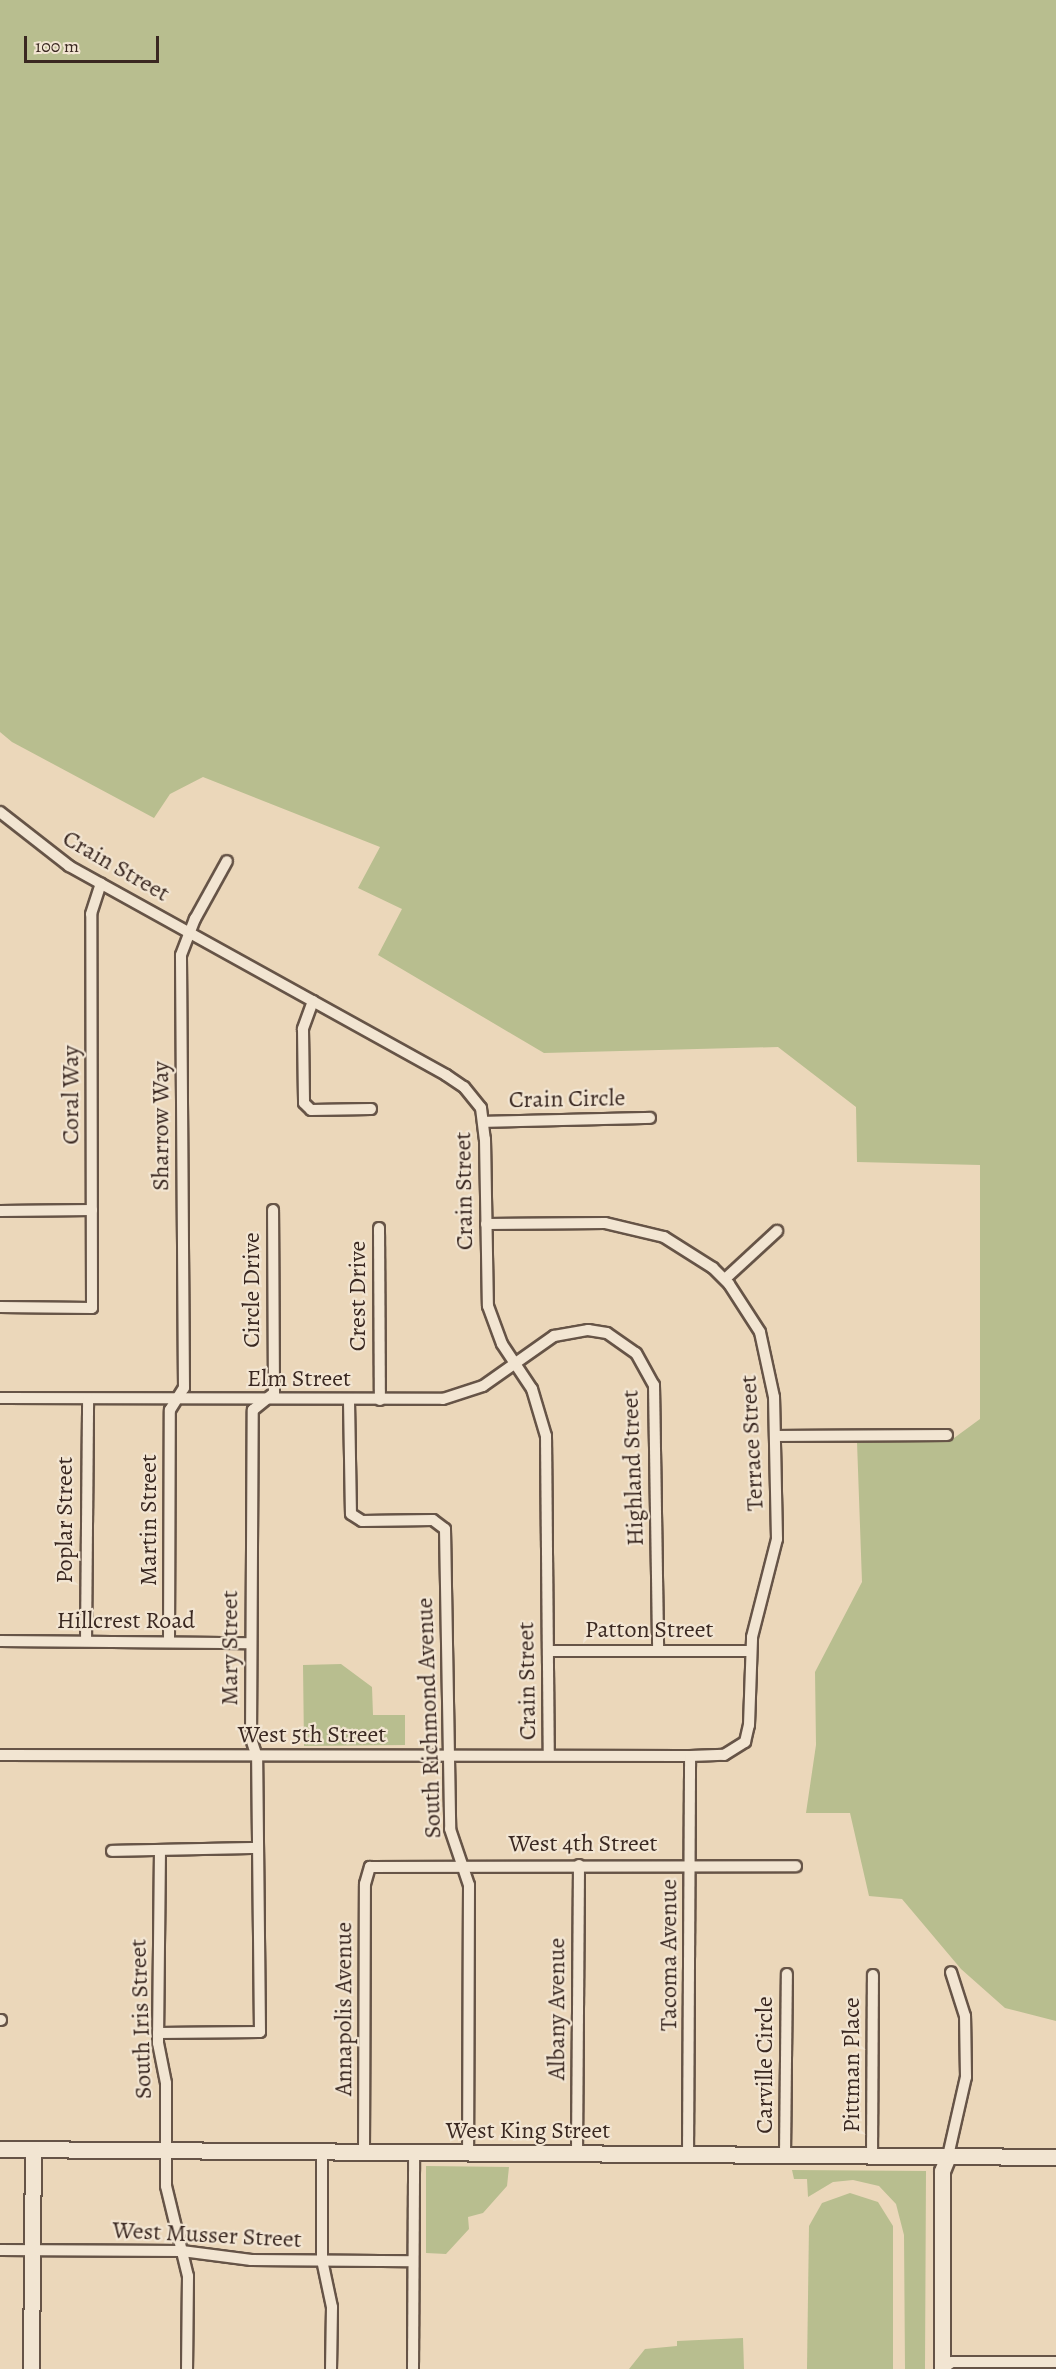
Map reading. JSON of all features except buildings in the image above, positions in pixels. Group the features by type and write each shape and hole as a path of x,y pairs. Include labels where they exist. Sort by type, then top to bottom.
{"street":[{"name":"Crain Street","path":"0,812 36,843 101,884 464,1087 480,1108 484,1122 488,1306 502,1344 532,1389 546,1436 549,1755"},
{"name":"Sharrow Way","path":"176,1399 184,1388 181,955 190,932 227,861"},
{"name":"Coral Way","path":"0,1307 92,1308 91,914 101,884"},
{"path":"313,1001 304,1020 304,1103 311,1110 371,1109"},
{"name":"Crain Circle","path":"484,1122 650,1119"},
{"path":"0,1211 92,1210"},
{"name":"Circle Drive","path":"263,1400 274,1392 273,1210"},
{"name":"Terrace Street","path":"486,1224 605,1223 631,1227 664,1237 690,1251 725,1279 744,1305 765,1348 772,1378 777,1436 777,1539 750,1651 748,1734 731,1754"},
{"name":"Crest Drive","path":"379,1228 380,1400"},
{"path":"725,1279 777,1231"},
{"name":"Elm Street","path":"0,1398 349,1401 455,1398 483,1386 554,1336 578,1330"},
{"name":"Highland Street","path":"578,1330 607,1333 625,1343 646,1366 654,1384 658,1651"},
{"name":"Poplar Street","path":"86,1641 88,1399"},
{"name":"Martin Street","path":"169,1642 170,1410 176,1399"},
{"name":"Mary Street","path":"158,2033 249,2034 260,2032 257,1757 251,1738 251,1643 253,1410 263,1400"},
{"name":"South Richmond Avenue","path":"349,1401 351,1514 362,1521 439,1521 445,1528 450,1829 469,1886 468,2153"},
{"path":"777,1436 947,1435"},
{"name":"Hillcrest Road","path":"0,1641 251,1643"},
{"name":"Patton Street","path":"548,1651 750,1651"},
{"name":"West 5th Street","path":"0,1755 257,1757 731,1754"},
{"name":"Tacoma Avenue","path":"688,2155 690,1756"},
{"path":"112,1851 258,1848"},
{"name":"South Iris Street","path":"160,1850 158,2033 166,2083 167,2197 188,2276 187,2369"},
{"name":"West 4th Street","path":"370,1867 462,1864 796,1866"},
{"name":"Albany Avenue","path":"577,2153 579,1865"},
{"name":"Annapolis Avenue","path":"364,2153 365,1884 370,1867"},
{"path":"942,2369 942,2171 963,2103 966,2077 965,2016 951,1972"},
{"name":"Carville Circle","path":"785,2155 787,1974"},
{"name":"Pittman Place","path":"872,2156 873,1975"},
{"name":"West King Street","path":"0,2150 1056,2157"},
{"path":"31,2369 33,2150"},
{"path":"413,2369 414,2152"},
{"path":"322,2153 322,2260 332,2307 331,2369"},
{"name":"West Musser Street","path":"0,2250 182,2251 242,2260 413,2261"},
{"path":"942,2369 952,2362 1056,2361"}],"green space":[{"path":"0,0 1056,0 1056,2021 1005,2008 961,1969 902,1899 869,1896 850,1813 806,1813 816,1745 815,1672 862,1582 857,1442 950,1441 980,1419 980,1165 857,1162 856,1107 778,1047 544,1053 378,955 402,909 358,888 380,847 203,777 170,794 154,818 12,742 0,732"},
{"path":"341,1664 372,1687 373,1715 405,1715 405,1745 304,1746 303,1665"},
{"path":"426,2166 509,2167 507,2186 483,2213 468,2217 469,2229 446,2254 426,2253"},
{"path":"792,2170 926,2171 925,2369 905,2369 904,2235 896,2204 879,2186 853,2180 833,2182 808,2197 807,2179 794,2179"},
{"path":"850,2193 878,2202 893,2226 893,2369 807,2369 809,2226 822,2203"},
{"path":"743,2338 744,2369 629,2369 645,2349 677,2346 677,2341"}]}
